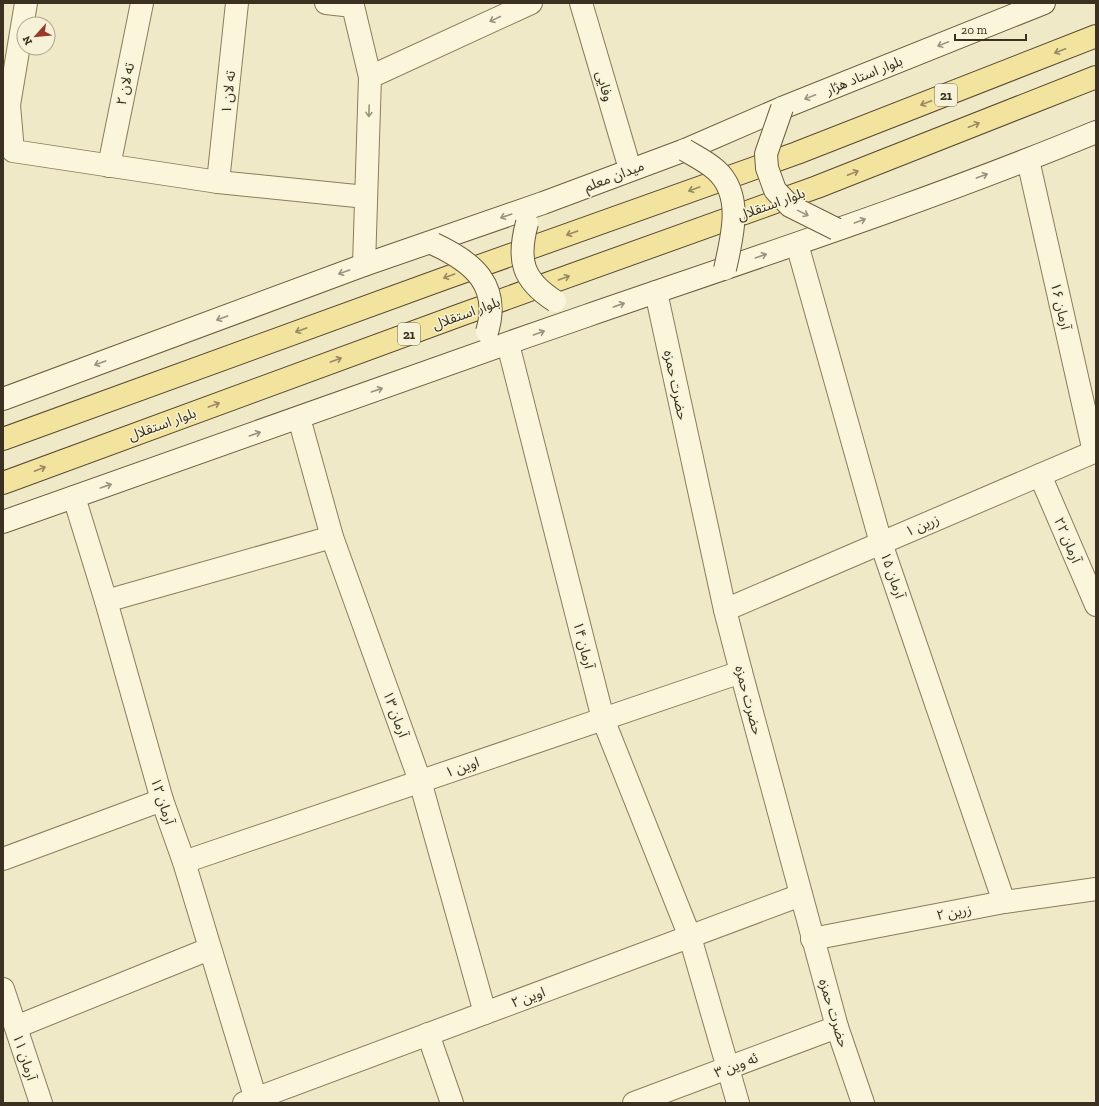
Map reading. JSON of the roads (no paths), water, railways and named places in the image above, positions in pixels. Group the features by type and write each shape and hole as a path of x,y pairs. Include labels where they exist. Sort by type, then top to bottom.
{"main road":[{"name":"21","path":"3,439 435,281 797,153 1096,36"},
{"name":"بلوار استقلال","path":"3,483 455,317 817,187 1096,77"}],"street":[{"path":"26,3 6,98 13,152 218,182 366,197"},
{"name":"ته لان ۲","path":"109,166 142,3"},
{"name":"ته لان ۱","path":"218,182 237,3"},
{"path":"326,3 353,6 370,77 364,265"},
{"path":"370,77 531,3"},
{"name":"وفایی","path":"581,3 630,169"},
{"name":"بلوار استاد هژار","path":"685,150 782,108 1044,3"},
{"path":"782,108 766,154 767,168 775,190 790,206 836,229"},
{"path":"3,522 467,359 582,317 797,244 1028,160 1096,132"},
{"path":"685,150 716,170 727,185 734,206 733,228 726,269"},
{"name":"میدان معلم","path":"3,399 364,265 430,244 685,150"},
{"name":"آرمان ۱۶","path":"1028,160 1095,452"},
{"path":"543,203 527,223 523,240 522,261 534,286 540,292 582,317"},
{"path":"430,244 458,255 482,278 488,297 491,318 487,332 467,359"},
{"name":"آرمان ۱۵","path":"797,244 882,543 1004,902"},
{"name":"حضرت حمزه","path":"656,292 725,610 812,939 837,1027 863,1103"},
{"name":"آرمان ۱۴","path":"508,344 603,719 690,937 738,1103"},
{"name":"آرمان ۱۳","path":"299,418 332,537 420,781 485,1013"},
{"name":"زرین ۱","path":"725,610 1095,452"},
{"name":"آرمان ۲۲","path":"1040,475 1096,605"},
{"name":"آرمان ۱۲","path":"74,497 106,601 162,800 184,862 252,1101"},
{"path":"106,601 332,537"},
{"name":"اوین ۱","path":"184,862 741,672"},
{"path":"3,859 162,800"},
{"name":"زرین ۲","path":"812,939 1004,902 1096,890"},
{"name":"اوین ۲","path":"252,1101 801,895"},
{"path":"16,1028 209,949"},
{"name":"آرمان ۱۱","path":"3,989 41,1103"},
{"name":"ئه وین ۳","path":"634,1103 837,1027"},
{"path":"428,1034 452,1103"}]}
